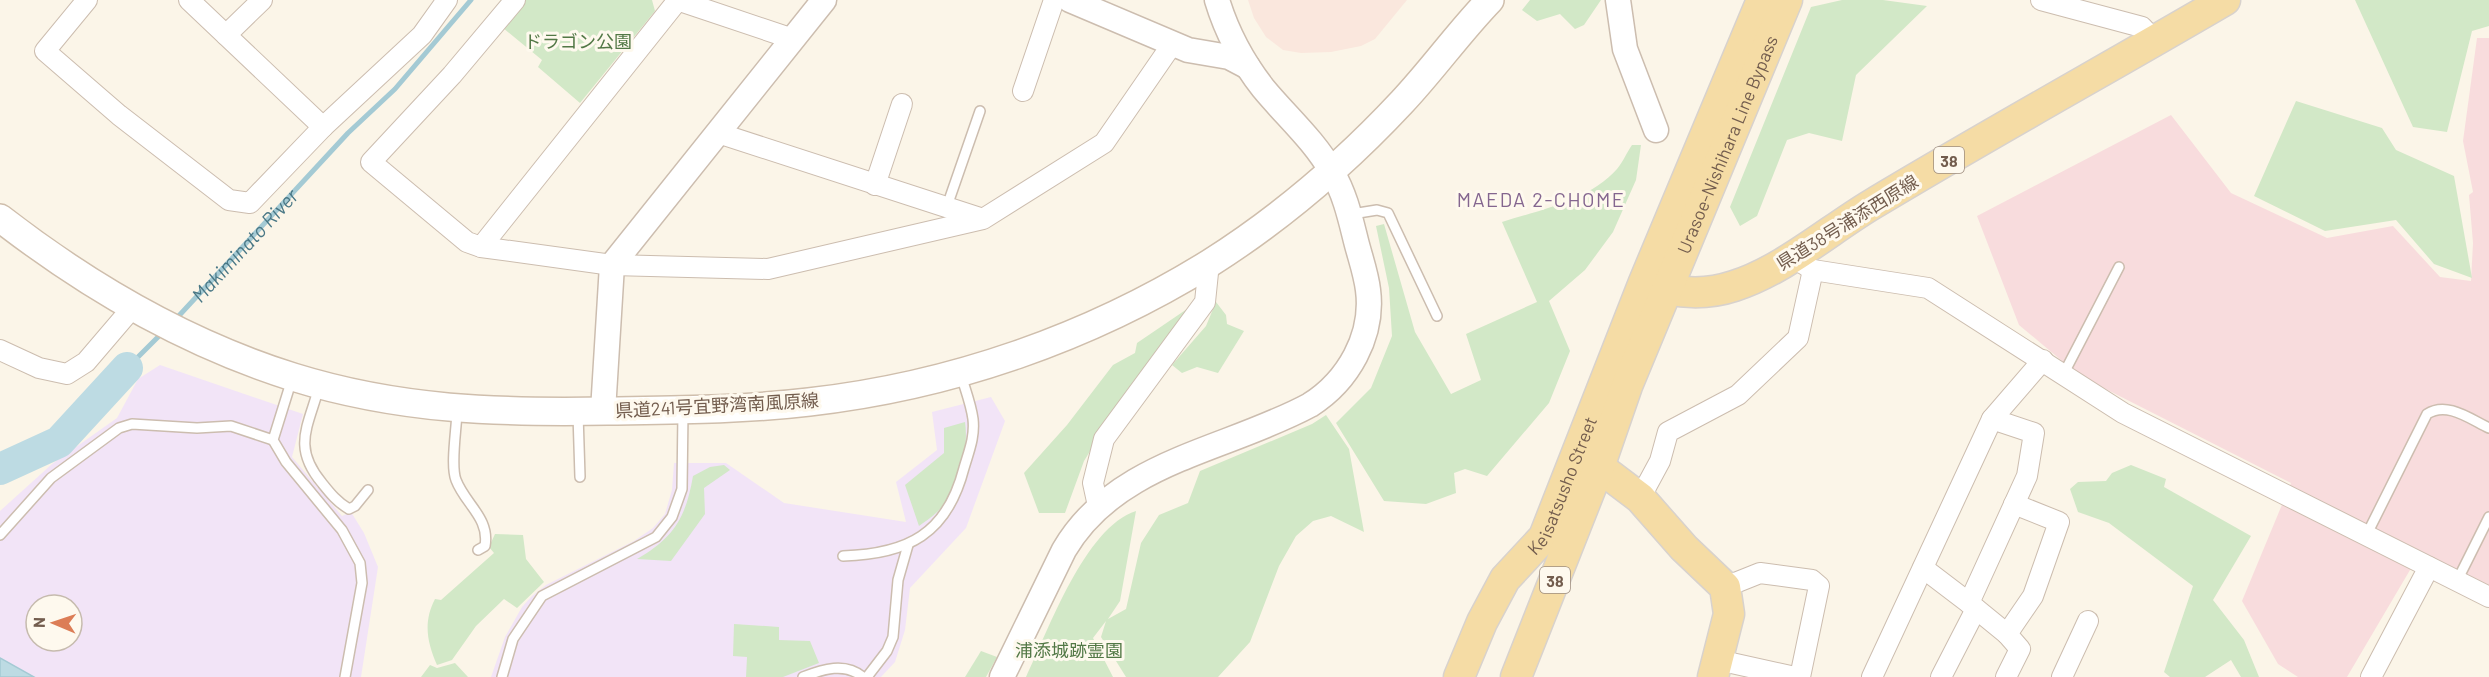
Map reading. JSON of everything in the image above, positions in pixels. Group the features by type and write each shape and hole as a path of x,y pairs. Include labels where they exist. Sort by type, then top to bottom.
{"main road":[{"name":"県道241号宜野湾南風原線","path":"138,310 183,334 293,377 385,400 458,410 683,410 828,400 895,388 960,372 1025,352 1092,326 1153,296 1209,263 1263,227 1332,171 1399,105 1490,0"},
{"name":"Urasoe-Nishihara Line Bypass","path":"1655,286 1762,0"},
{"name":"Urasoe-Nishihara Line Bypass","path":"1655,286 1787,0"},
{"name":"県道38号浦添西原線","path":"1655,286 1695,292 1733,287 1802,263 1870,205 2225,0"},
{"path":"0,218 59,262 138,310"},
{"name":"Keisatsusho Street","path":"1516,677 1599,466 1627,386 1655,286"},
{"name":"Keisatsusho Street","path":"1459,677 1482,622 1505,579 1544,537 1655,286"},
{"path":"1599,466 1640,498 1684,548 1725,587 1729,614 1716,668"}],"street":[{"path":"87,0 45,51 119,115 229,200 250,203 323,127 422,35 447,0"},
{"path":"189,0 323,127"},
{"path":"226,35 262,0"},
{"path":"515,0 452,75 371,162 467,242 481,247 612,265 768,269 983,219 1104,143 1173,43"},
{"path":"481,247 677,0 793,39"},
{"path":"590,411 612,265 824,0"},
{"path":"1023,91 1054,0"},
{"path":"1070,0 1173,43 1197,52 1228,57 1248,67"},
{"path":"1618,0 1625,48 1656,130"},
{"path":"2041,0 2142,27 2155,41"},
{"path":"1173,43 1195,46 1212,39 1218,25 1219,4"},
{"path":"1002,677 1074,532 1098,506 1142,477 1296,413 1323,397 1344,375 1361,344 1369,305 1368,290 1345,198 1332,171 1306,135 1248,67 1230,36 1219,4"},
{"path":"875,185 902,104"},
{"path":"718,133 946,209 983,219"},
{"path":"1098,506 1093,483 1104,439 1205,302 1209,263"},
{"path":"1640,498 1660,462 1668,432 1738,396 1798,338 1802,263 1928,288 2123,413 2489,597"},
{"path":"0,350 39,368 68,374 86,362 138,310"},
{"path":"1872,677 1992,419 2043,360"},
{"path":"1941,677 2027,476 2034,433 1992,419"},
{"path":"2007,634 2033,596 2059,522 2014,504"},
{"path":"2371,677 2429,567"},
{"path":"1923,568 2007,634 2020,649 2006,677"},
{"path":"1725,587 1760,573 1812,580 1819,586 1800,677"},
{"path":"2062,677 2088,621"},
{"path":"1716,668 1796,677"}],"lane":[{"path":"946,209 980,111"},
{"path":"1349,214 1377,210 1388,213 1437,316"},
{"path":"2063,375 2119,267"},
{"path":"843,556 889,552 909,544 943,517 960,484 973,439 973,420 960,372"},
{"path":"273,440 293,377"},
{"path":"319,384 303,447 306,460 339,503 349,508 355,506 369,490"},
{"path":"2366,536 2427,414 2437,408 2448,409 2489,429"},
{"path":"458,410 455,477 468,502 484,523 487,535 485,546 478,550"},
{"path":"501,677 513,639 542,596 656,537 672,517 682,489 683,410"},
{"path":"580,477 590,411"},
{"path":"0,535 51,478 118,428 132,424 197,428 231,426 273,440 286,462 342,530 360,563 362,583 345,677"},
{"path":"2457,581 2489,517"},
{"path":"803,677 820,670 840,667 865,677 886,651 893,637 898,580 909,544"}],"shaded area":[{"path":"1248,0 1407,0 1375,39 1361,46 1331,52 1301,53 1283,50 1266,37 1254,18"},
{"path":"2477,38 2489,38 2489,590 2420,553 2347,677 2298,677 2278,664 2242,601 2291,483 2080,376 2019,325 1977,216 2171,115 2231,193 2327,238 2393,226 2440,277 2471,281 2473,243 2469,195 2473,192 2463,141"},
{"path":"160,365 303,414 292,457 342,516 351,512 364,533 378,567 361,677 0,677 0,511 52,464 117,418 138,379"},
{"path":"991,397 1005,421 966,528 910,588 905,630 895,662 881,677 491,677 505,637 522,607 532,596 546,585 634,541 653,528 665,514 672,490 674,463 726,463 784,503 906,522 896,482 937,450 932,412"}],"green space":[{"name":"ドラゴン公園","path":"524,0 652,0 655,11 580,103 538,67 542,60 503,28"},
{"path":"1530,0 1601,0 1584,25 1575,29 1560,14 1537,21 1522,10"},
{"path":"1842,0 1883,0 1927,6 1856,75 1842,141 1809,133 1787,140 1757,216 1740,226 1730,207 1811,7"},
{"path":"2355,0 2489,0 2489,26 2472,31 2447,132 2413,127"},
{"path":"2296,101 2382,128 2396,150 2454,176 2472,278 2434,264 2396,220 2325,231 2254,196"},
{"path":"1632,145 1641,145 1636,180 1613,232 1585,270 1549,301 1570,351 1549,403 1487,476 1465,469 1454,473 1456,493 1426,504 1384,501 1336,423 1371,388 1392,336 1389,288 1376,226 1384,224 1415,332 1451,394 1481,380 1466,334 1537,302 1502,222 1564,203 1593,189 1617,169"},
{"path":"1216,302 1226,315 1227,324 1244,331 1218,373 1197,367 1182,373 1172,365 1206,326"},
{"path":"1187,309 1191,311 1127,391 1084,461 1065,513 1039,513 1024,473 1067,425 1113,365 1135,353 1137,343"},
{"name":"浦添城跡霊園","path":"1326,415 1349,449 1364,532 1331,516 1313,521 1296,536 1279,566 1250,642 1218,677 1126,677 1101,637 1106,621 1093,638 1113,677 1026,677 1070,583 1100,537 1118,521 1136,511 1120,601 1108,619 1126,609 1141,543 1159,515 1188,503 1200,471 1312,424"},
{"path":"965,422 966,444 958,479 948,500 939,511 919,526 905,485 944,453 944,428"},
{"path":"724,465 730,470 704,488 705,514 671,561 637,559 660,543 676,525 682,515 693,476 710,467"},
{"path":"2131,465 2166,479 2164,487 2251,536 2213,600 2244,640 2259,677 2241,677 2231,660 2205,677 2170,677 2164,672 2193,586 2109,523 2078,512 2070,489 2078,482 2106,481 2112,473"},
{"path":"495,534 523,535 526,559 544,582 517,608 504,599 476,626 452,660 437,665 428,632 431,607 435,599 441,600 494,553 489,547"},
{"path":"734,624 779,627 779,640 810,641 819,663 783,677 746,677 747,657 733,656"},
{"path":"981,651 997,657 986,677 965,677"},
{"path":"455,663 468,677 421,677 430,665 437,668"}],"water":[{"path":"0,658 34,677 0,677"}],"waterway":[{"name":"Makiminato River","path":"175,320 348,133 395,89 471,0"},
{"name":"Makiminato River","path":"127,368 164,331"},
{"name":"Makiminato River","path":"0,469 59,442 127,368"}],"district":[{"name":"MAEDA 2-CHOME","path":"1541,199"}]}
